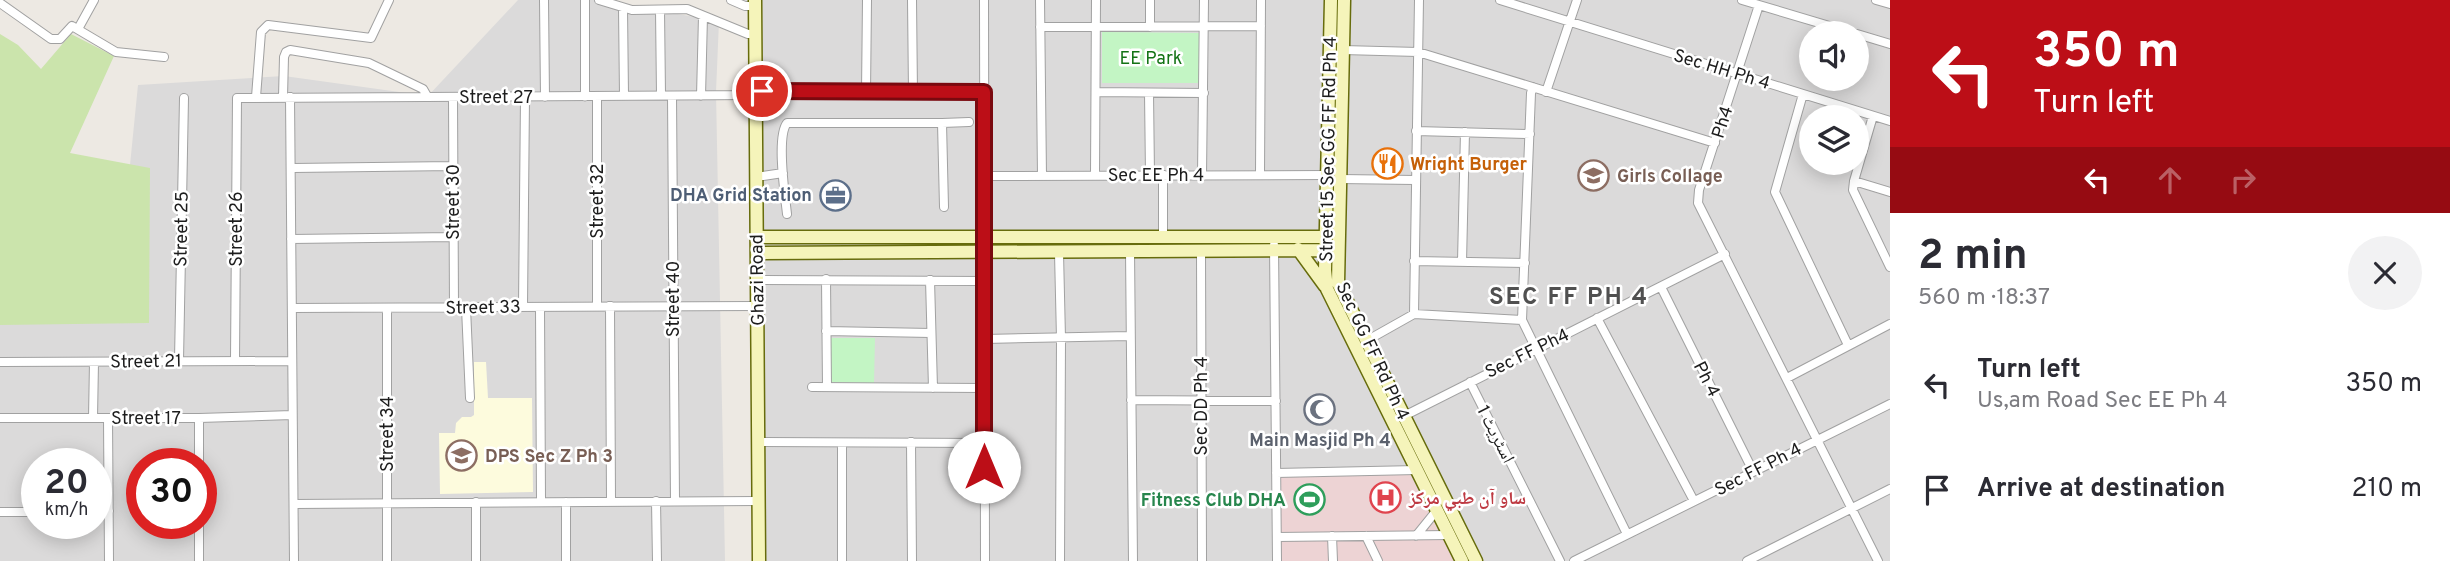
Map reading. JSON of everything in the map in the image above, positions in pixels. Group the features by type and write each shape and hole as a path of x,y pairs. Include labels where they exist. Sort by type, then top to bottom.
{"main road":[{"name":"Street 15 Sec GG FF Rd Ph 4","path":"1331,0 1334,177 1326,244 1327,289 1417,470 1439,506 1462,561"},
{"name":"Sec GG FF Rd Ph 4","path":"1344,0 1334,177 1338,282 1404,416 1439,506 1476,561"},
{"name":"Ghazi Road","path":"755,3 759,561"},
{"path":"756,237 1163,237 1326,244"},
{"path":"757,253 1201,251 1274,243 1298,249 1326,244"},
{"path":"1298,249 1327,289"}],"street":[{"path":"78,29 94,0"},
{"path":"256,97 261,32 268,25 371,38 390,0"},
{"path":"544,0 545,97"},
{"path":"584,97 585,0"},
{"path":"599,0 632,10 687,9 748,34 756,34"},
{"path":"731,0 745,6 755,3"},
{"path":"866,93 867,0"},
{"path":"912,0 913,93"},
{"path":"984,0 985,561"},
{"path":"1041,0 1042,176"},
{"path":"1095,176 1096,0"},
{"path":"1150,0 1150,27"},
{"path":"1202,174 1205,0"},
{"path":"1260,174 1261,0"},
{"path":"1366,341 1414,314 1419,0"},
{"name":"Sec HH Ph 4","path":"1500,0 1890,121"},
{"path":"1546,92 1577,0"},
{"path":"1742,0 1812,21"},
{"path":"1876,0 1890,4"},
{"path":"0,3 51,39 60,39 72,26 116,52 164,58"},
{"name":"Ph4","path":"1725,254 1697,198 1759,5"},
{"path":"623,8 624,96"},
{"path":"660,10 662,95"},
{"path":"701,96 703,16"},
{"path":"1040,27 1261,26"},
{"path":"1869,38 1890,44"},
{"path":"293,561 292,168 286,52 290,50 369,63 423,89 427,96"},
{"path":"1343,50 1418,52 1715,143"},
{"path":"1533,87 1522,320 1627,534"},
{"name":"Street 27","path":"237,98 984,92"},
{"path":"1096,92 1204,93"},
{"path":"1149,93 1150,175"},
{"path":"1803,94 1775,192 1848,345"},
{"name":"Street 40","path":"672,96 675,501"},
{"name":"Street 30","path":"453,97 454,308"},
{"path":"523,307 525,97"},
{"name":"Street 32","path":"597,97 597,306"},
{"name":"Street 25","path":"179,360 184,98"},
{"name":"Street 26","path":"235,360 237,98"},
{"path":"1873,116 1853,190 1890,267"},
{"path":"787,214 782,137 784,125 787,123 968,122"},
{"path":"942,123 944,207"},
{"path":"1416,131 1530,134"},
{"path":"1462,262 1465,132"},
{"path":"292,168 453,166"},
{"path":"756,177 783,173"},
{"name":"Sec EE Ph 4","path":"985,176 1260,174 1415,180"},
{"path":"1163,175 1163,237"},
{"path":"1854,181 1890,192"},
{"path":"291,239 453,237"},
{"path":"1274,243 1277,561"},
{"path":"1130,251 1133,561"},
{"name":"Sec DD Ph 4","path":"1201,251 1202,561"},
{"path":"1059,253 1060,561"},
{"path":"1725,254 1878,561"},
{"name":"Sec FF Ph4","path":"1404,416 1725,254"},
{"path":"1414,261 1525,263"},
{"path":"826,279 827,387"},
{"path":"757,280 985,281"},
{"path":"930,280 933,388"},
{"name":"Ph 4","path":"1661,287 1753,471"},
{"path":"610,306 611,501"},
{"name":"Street 33","path":"292,308 757,306"},
{"path":"540,307 541,501"},
{"name":"Street 34","path":"387,308 387,561"},
{"path":"467,308 470,398"},
{"name":"Sec FF Ph4","path":"1414,314 1522,320"},
{"path":"1597,318 1693,501"},
{"path":"1787,378 1890,324"},
{"path":"827,331 931,333"},
{"path":"985,339 1130,337"},
{"name":"Street 21","path":"0,362 291,360"},
{"path":"93,418 94,362"},
{"name":"اسٹریٹ 1","path":"1470,382 1560,561"},
{"path":"812,387 984,388"},
{"path":"1131,400 1276,401"},
{"name":"Sec FF Ph 4","path":"1574,561 1890,404"},
{"name":"Street 17","path":"0,418 292,415"},
{"path":"108,418 108,448"},
{"path":"199,418 199,448"},
{"path":"758,442 984,443"},
{"path":"911,442 912,561"},
{"path":"842,443 842,561"},
{"path":"1276,474 1417,470"},
{"path":"1747,561 1890,489"},
{"path":"656,501 657,561"},
{"path":"294,504 758,501"},
{"path":"476,502 476,561"},
{"path":"566,502 566,561"},
{"path":"1416,536 1439,506"},
{"path":"0,512 21,512"},
{"path":"1277,537 1449,535"},
{"path":"1332,536 1333,561"},
{"path":"1366,536 1378,561"},
{"path":"108,539 108,561"},
{"path":"199,539 200,561"}],"shaded area":[{"path":"518,0 595,0 719,21 716,92 725,561 0,561 0,280 130,165 138,85 284,76 428,96"},
{"path":"734,0 1890,0 1890,561 755,561 750,7"},
{"path":"474,362 486,362 488,398 532,398 533,492 440,494 439,433 455,433 456,423 462,417 474,415"},
{"path":"1410,474 1454,561 1279,561 1279,476"}],"green space":[{"name":"EE Park","path":"1102,32 1199,33 1199,83 1102,83"},
{"path":"0,34 18,45 41,69 71,34 114,56 70,153 150,168 149,323 0,325"},
{"path":"830,338 875,338 874,383 830,382"}],"place":[{"name":"Wright Burger","path":"1387,164"},
{"name":"Girls Collage","path":"1594,176"},
{"name":"DHA Grid Station","path":"835,195"},
{"name":"Main Masjid Ph 4","path":"1320,410"},
{"name":"DPS Sec Z Ph 3","path":"462,456"},
{"name":"ساو آن طبي مرکز","path":"1386,498"},
{"name":"Fitness Club DHA","path":"1309,500"}],"district":[{"name":"SEC FF PH 4","path":"1569,296"}],"route":[{"path":"762,91 984,92 984,467"}]}
